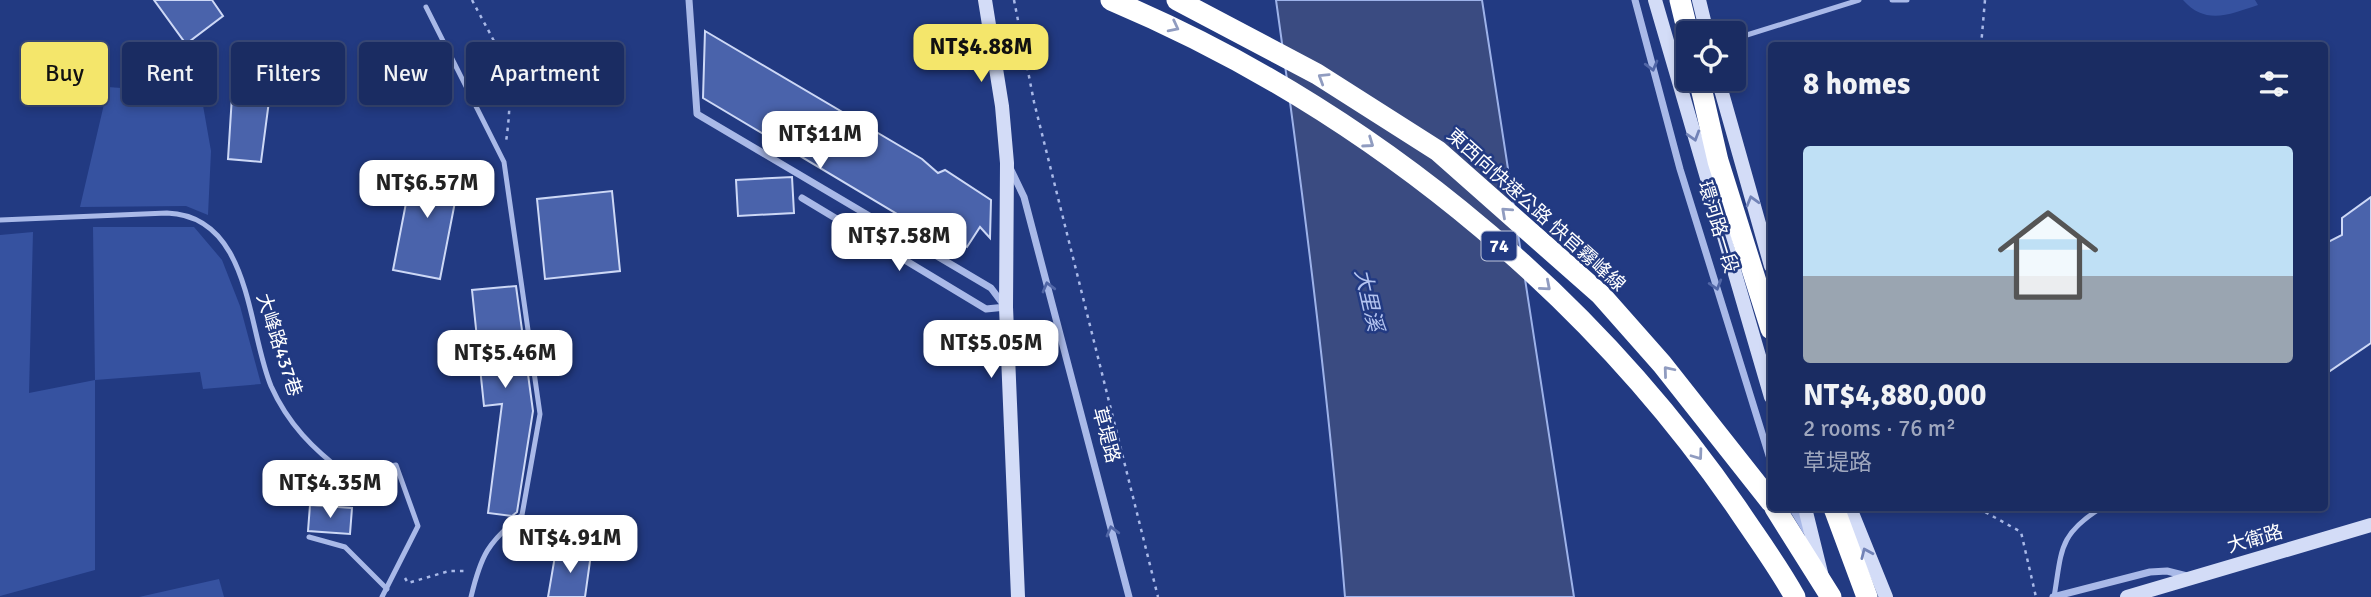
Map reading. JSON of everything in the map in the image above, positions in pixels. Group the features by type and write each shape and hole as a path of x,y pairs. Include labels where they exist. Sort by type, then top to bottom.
{"highway":[{"name":"74","path":"1111,0 1167,23 1306,98 1420,179 1570,307 1683,433 1795,597"},
{"name":"東西向快速公路 快官霧峰線","path":"1177,0 1317,74 1438,151 1601,295 1670,374 1768,498"},
{"path":"1680,0 1685,21"},
{"path":"1702,91 1718,161 1768,319"},
{"path":"1777,511 1829,597"},
{"path":"1835,511 1867,597"}],"street":[{"path":"690,0 697,114 992,288 1006,307"},
{"name":"草堤路","path":"985,0 1001,93 1007,163 1006,307 1018,597"},
{"name":"環河路一段","path":"1635,0 1680,169 1768,452"},
{"name":"環河路一段","path":"1655,0 1768,387"},
{"path":"1699,0 1704,21"},
{"name":"環河路一段","path":"1721,91 1768,255"},
{"name":"草堤路","path":"1007,163 1024,197 1129,597"},
{"path":"802,198 986,309 1006,307"},
{"path":"1794,511 1817,548"},
{"path":"1806,511 1829,597"},
{"path":"1851,511 1886,597"},
{"name":"大衛路","path":"2127,597 2371,525"},
{"path":"2054,597 2150,572 2166,571 2191,578"}],"lane":[{"path":"1746,35 1859,0"},
{"path":"1892,0 1907,0"},
{"path":"426,6 504,162 540,414 523,515 494,537 477,571 471,597"},
{"name":"大峰路437巷","path":"0,220 167,213 187,214 209,225 222,239 251,303 270,383 284,412 303,438 346,474 396,465 418,526 382,597"},
{"path":"2054,597 2063,542 2078,522 2096,511"},
{"path":"309,537 345,547 387,589"}],"path":[{"path":"472,0 504,56 512,99 504,162"},
{"path":"1014,0 1034,102 1158,597"},
{"path":"1981,42 1985,0"},
{"path":"1981,511 2021,532 2036,597"},
{"path":"398,569 408,583 449,571 477,571"}],"shaded area":[{"path":"2183,0 2255,0 2258,5 2219,16 2200,13"},
{"path":"108,87 122,88 122,105 203,105 211,151 208,215 186,206 80,207 104,105 108,105"},
{"path":"93,227 194,227 222,260 240,306 261,384 203,389 200,372 95,380"},
{"path":"33,232 29,393 95,380 95,570 0,596 0,235"},
{"path":"219,579 224,597 139,597"}],"water":[{"name":"大里溪","path":"1276,0 1482,0 1574,597 1345,597 1315,298"}],"building":[{"path":"154,0 212,0 223,16 189,42 185,42"},
{"path":"705,31 922,159 938,173 945,170 991,200 990,238 980,227 967,247 928,223 924,230 703,98"},
{"path":"231,105 268,105 261,162 228,159"},
{"path":"414,162 461,171 440,279 393,270"},
{"path":"792,177 794,213 738,216 736,180"},
{"path":"612,191 620,271 545,279 537,199"},
{"path":"2371,197 2371,343 2328,372 2328,242 2342,235 2342,218"},
{"path":"516,286 533,411 517,512 512,516 488,513 502,404 484,406 472,290"},
{"path":"310,505 352,508 350,534 308,531"},
{"path":"556,550 591,554 585,597 548,597"}]}
